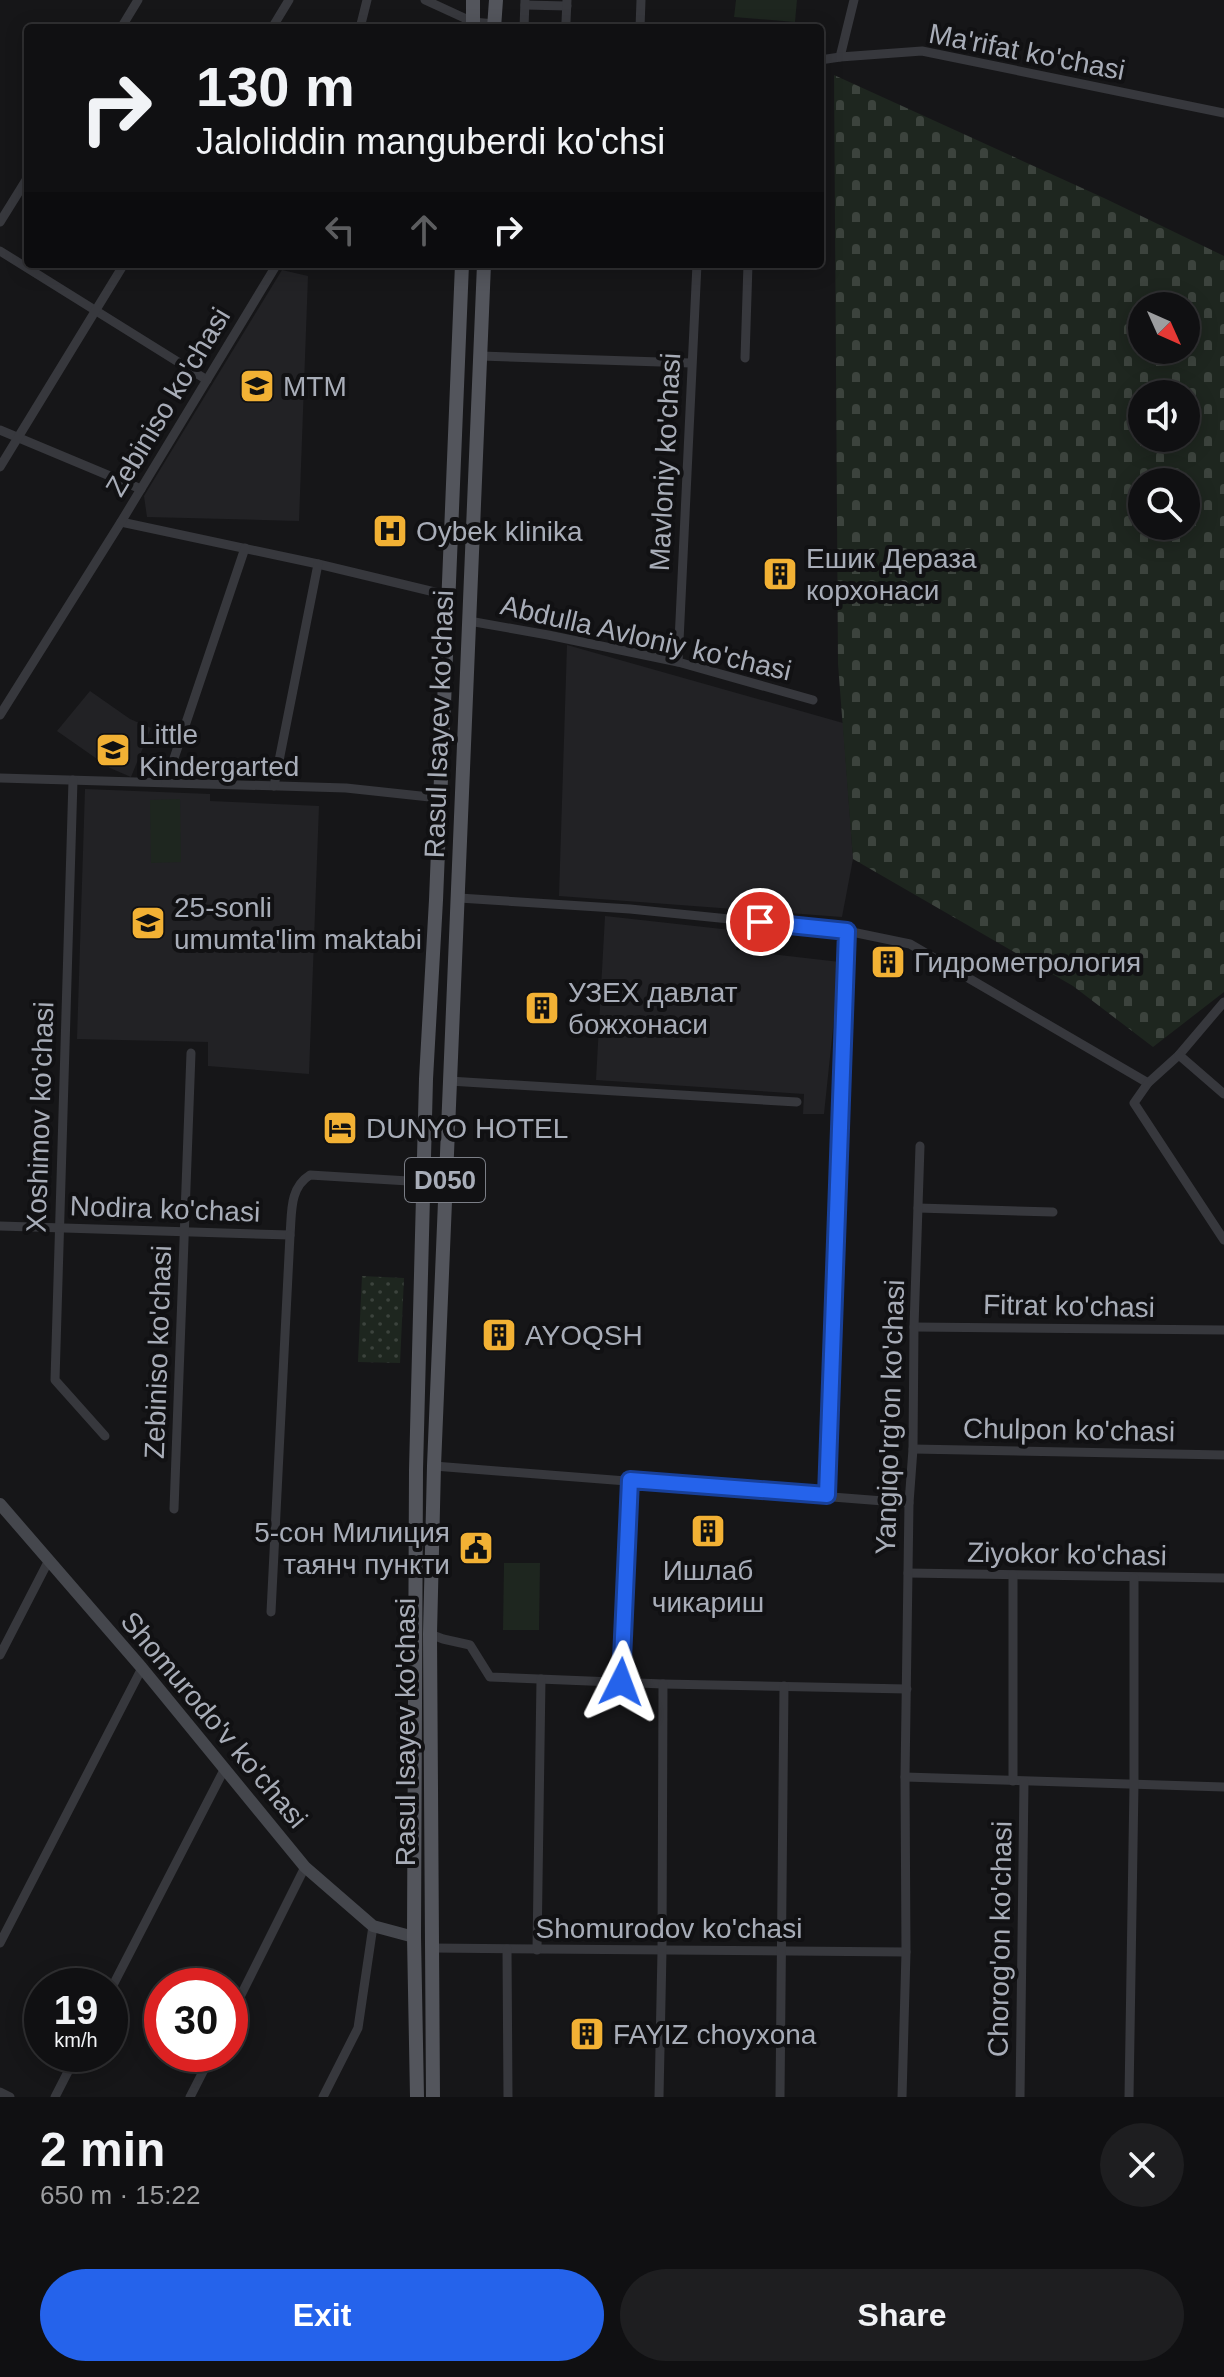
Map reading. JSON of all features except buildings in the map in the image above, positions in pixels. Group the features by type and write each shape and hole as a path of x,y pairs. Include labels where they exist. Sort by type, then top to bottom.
{"main road":[{"path":"473,0 473,24"},
{"path":"494,24 496,0"},
{"name":"Rasul Isayev ko'chasi","path":"417,2097 414,1937 416,1470 426,1079 462,268"},
{"name":"Rasul Isayev ko'chasi","path":"433,2097 430,1634 434,1466 484,268"},
{"path":"426,1079 449,1081"}],"street":[{"path":"123,24 138,0"},
{"path":"274,24 289,0"},
{"path":"361,24 367,0"},
{"path":"425,0 471,24"},
{"path":"640,24 641,0"},
{"path":"840,57 854,0"},
{"path":"524,24 525,2 567,3 566,22"},
{"name":"Ma'rifat ko'chasi","path":"824,59 922,51 1224,113"},
{"path":"0,222 24,183"},
{"path":"0,251 24,266"},
{"path":"28,268 207,380"},
{"path":"0,467 121,268"},
{"name":"Zebiniso ko'chasi","path":"0,715 275,268"},
{"name":"Mavloniy ko'chasi","path":"678,662 697,268"},
{"path":"745,358 748,268"},
{"path":"481,356 691,363"},
{"path":"0,430 141,489"},
{"name":"Zebiniso ko'chasi","path":"121,522 447,595"},
{"path":"166,782 245,548"},
{"path":"274,786 318,564"},
{"name":"Abdulla Avloniy ko'chasi","path":"469,621 678,662 813,700"},
{"path":"0,778 346,788 439,798"},
{"name":"Xoshimov ko'chasi","path":"73,780 55,1380 105,1436"},
{"path":"459,898 618,908 847,931 910,944 1148,1083"},
{"path":"827,1495 847,931"},
{"path":"1224,1002 1179,1055 1148,1083 1134,1103 1224,1240"},
{"name":"Zebiniso ko'chasi","path":"174,1509 191,1053"},
{"path":"1179,1055 1224,1094"},
{"path":"449,1081 797,1102"},
{"name":"Yangiqo'rg'on ko'chasi","path":"902,2097 909,1503 920,1146"},
{"name":"Nodira ko'chasi","path":"0,1226 290,1235 294,1191 310,1175 425,1182"},
{"path":"918,1208 1053,1212"},
{"path":"271,1612 290,1235"},
{"name":"Fitrat ko'chasi","path":"914,1327 1224,1330"},
{"name":"Chulpon ko'chasi","path":"913,1449 1224,1455"},
{"path":"434,1466 909,1503"},
{"path":"621,1682 630,1480"},
{"name":"Shomurodo'v ko'chasi","path":"0,1504 142,1668 305,1867 373,1926 414,1937"},
{"path":"0,1655 49,1560"},
{"name":"Ziyokor ko'chasi","path":"908,1573 1224,1578"},
{"name":"Chorog'on ko'chasi","path":"1013,1575 1020,2097"},
{"path":"1129,2097 1134,1578"},
{"path":"430,1634 470,1645 490,1677 907,1689"},
{"path":"0,1943 142,1668"},
{"path":"537,1950 541,1679"},
{"path":"659,2097 663,1684"},
{"path":"780,2097 784,1686"},
{"path":"122,1968 225,1768"},
{"name":"Chorog'on ko'chasi","path":"905,1777 1224,1787"},
{"path":"248,1981 305,1867"},
{"path":"323,2097 358,2028 373,1926"},
{"name":"Shomurodov ko'chasi","path":"431,1948 906,1952"},
{"path":"507,1949 508,2097"},
{"path":"55,2097 68,2072"},
{"path":"190,2097 203,2072"},
{"path":"0,2092 10,2097"}],"shaded area":[{"name":"MTM","path":"282,270 308,276 299,521 147,517 144,496"},
{"path":"567,645 843,723 853,859 842,917 559,896"},
{"name":"Little Kindergarted","path":"90,691 130,719 151,728 131,777 110,768 57,731"},
{"path":"85,789 210,794 210,801 319,806 309,1074 208,1066 208,1042 77,1039"},
{"path":"605,916 740,931 736,950 840,962 824,1114 803,1114 804,1094 596,1080"}],"green space":[{"path":"736,0 797,0 795,22 734,17"},
{"path":"834,75 1224,256 1224,992 1153,1047 1073,986 853,859 838,664"},
{"path":"180,799 181,862 151,863 150,800"},
{"path":"362,1276 404,1278 400,1363 358,1362"},
{"path":"504,1563 540,1563 539,1630 503,1630"}],"place":[{"name":"MTM","path":"257,386"},
{"name":"Oybek klinika","path":"390,531"},
{"name":"Ешик Дераза корхонаси","path":"780,574"},
{"name":"Little Kindergarted","path":"113,750"},
{"name":"25-sonli umumta'lim maktabi","path":"148,923"},
{"name":"Гидрометрология","path":"888,962"},
{"name":"УЗЕХ давлат божхонаси","path":"542,1008"},
{"name":"DUNYO HOTEL","path":"340,1128"},
{"name":"AYOQSH","path":"499,1335"},
{"name":"Ишлаб чикариш","path":"708,1531"},
{"name":"5-сон Милиция таянч пункти","path":"476,1548"},
{"name":"FAYIZ choyxona","path":"587,2034"}],"route":[{"path":"621,1682 630,1480 827,1495 847,931 760,922"}]}
